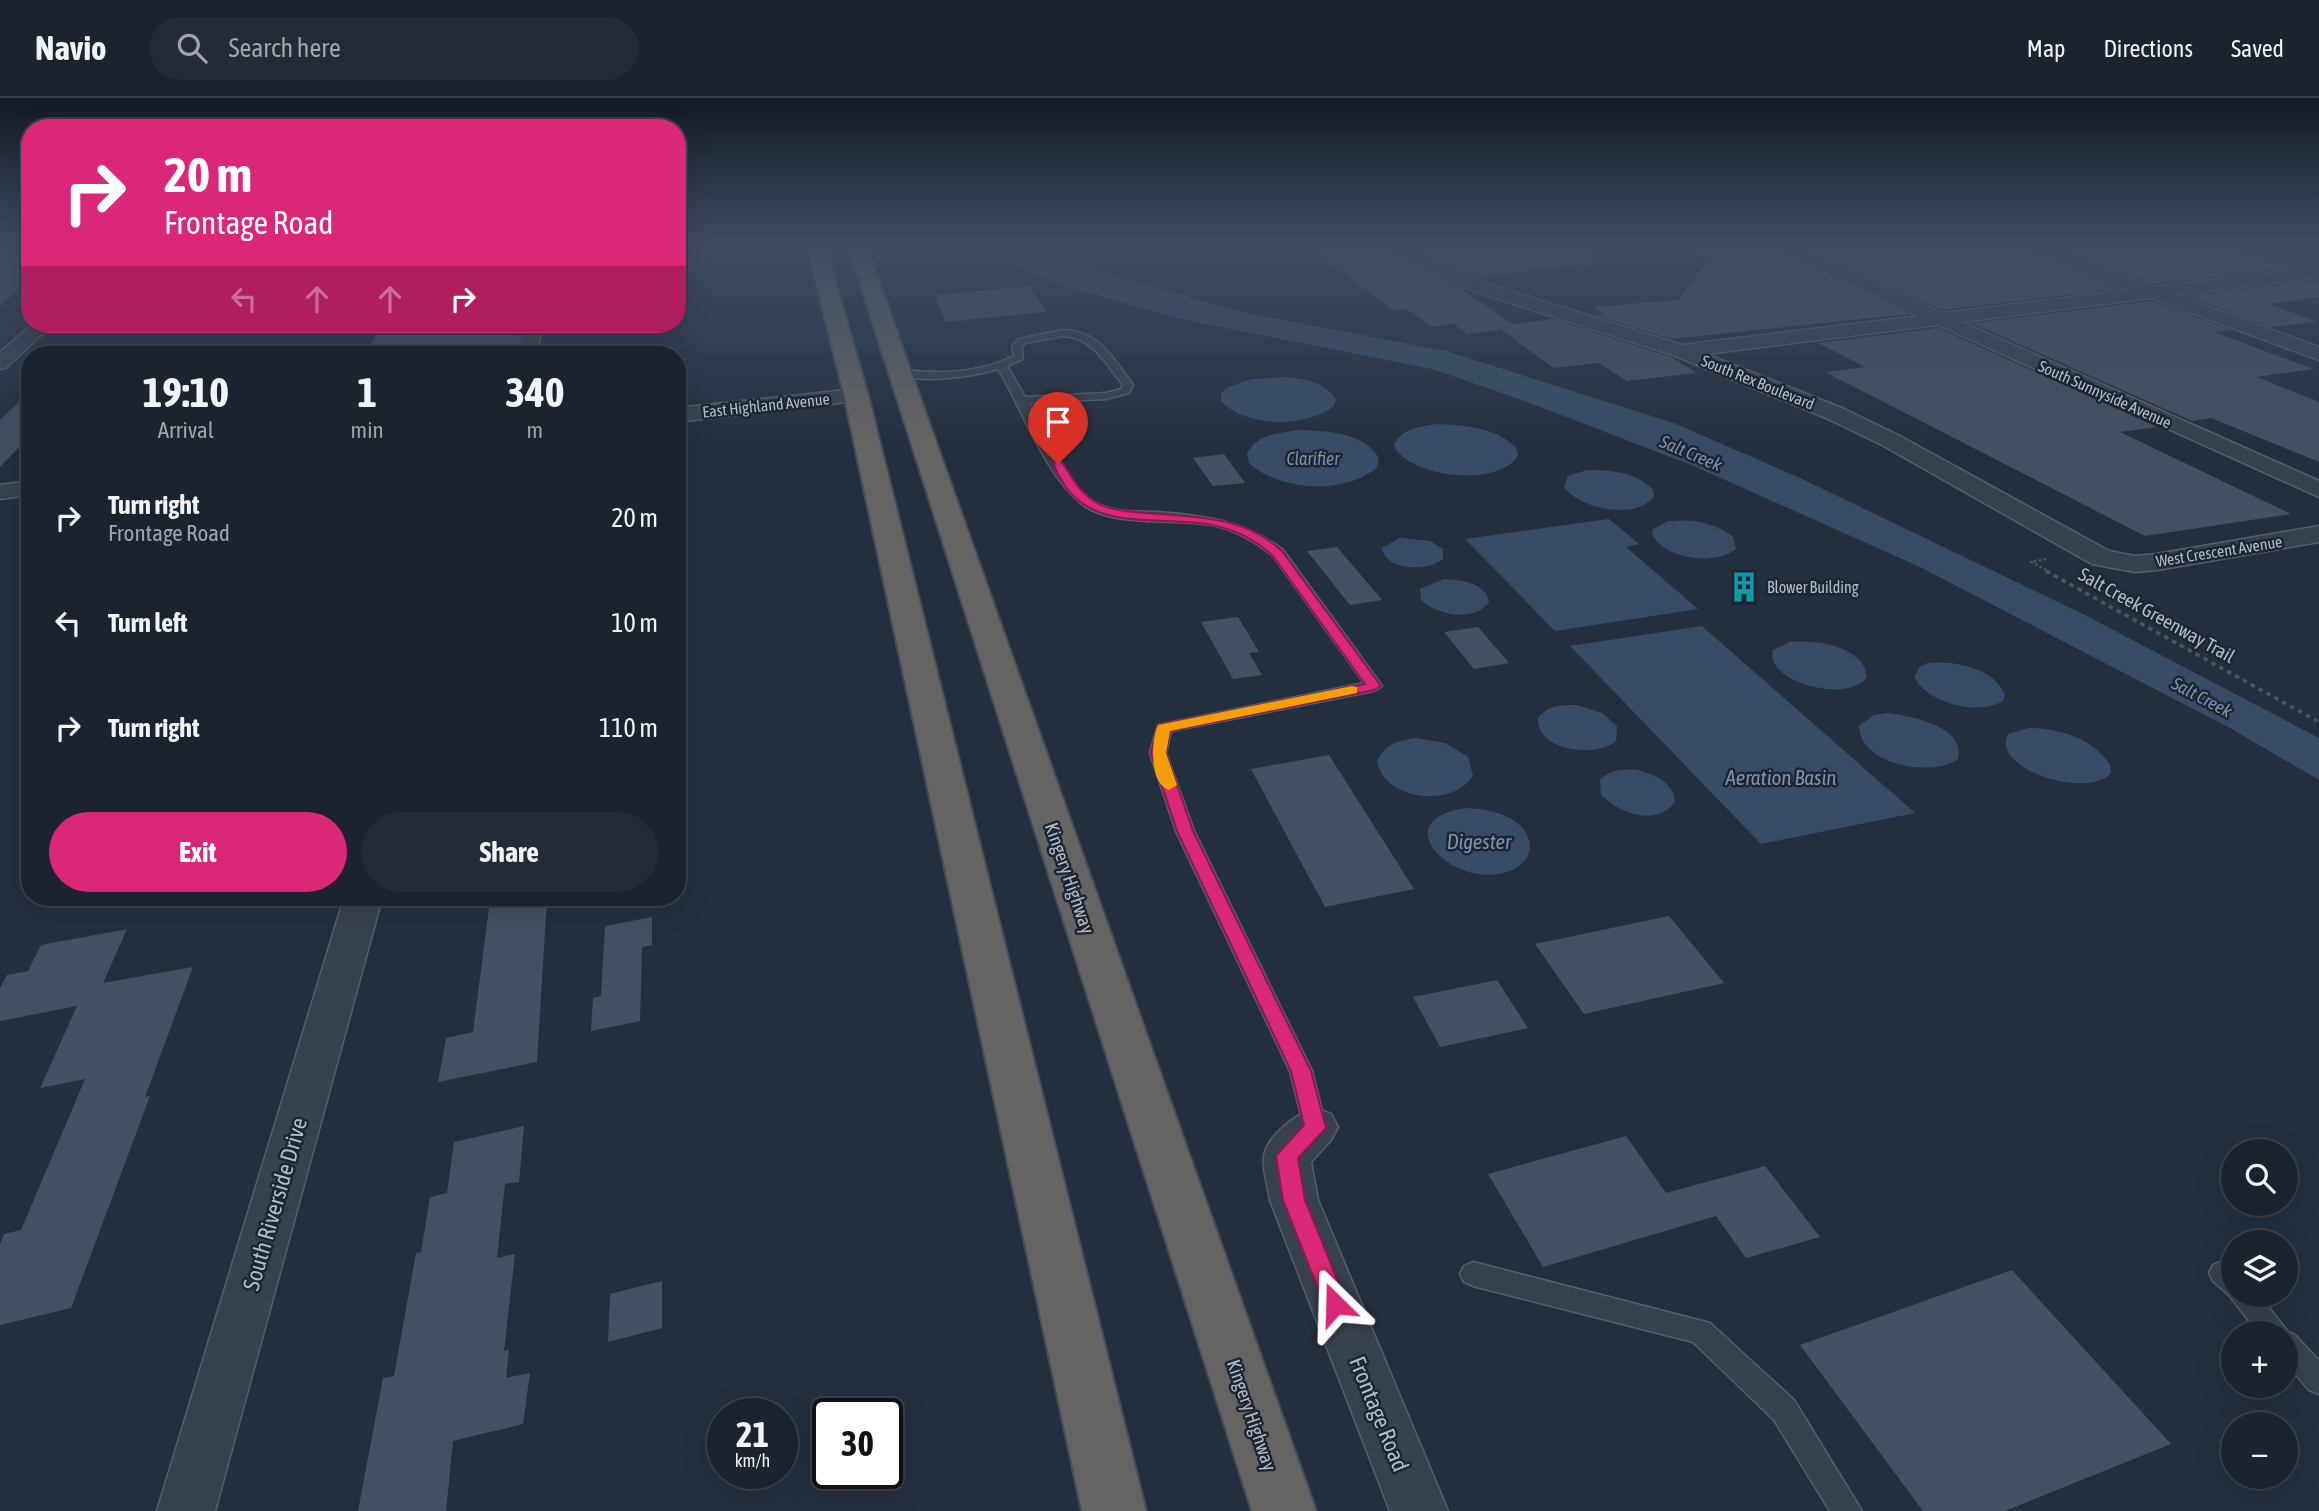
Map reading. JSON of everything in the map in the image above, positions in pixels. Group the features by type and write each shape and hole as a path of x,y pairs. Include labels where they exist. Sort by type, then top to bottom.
{"highway":[{"path":"834,311 856,395 1114,1511"},
{"name":"Kingery Highway","path":"879,311 1284,1511"}],"street":[{"name":"South Rex Boulevard","path":"1554,311 1680,351 1863,426 2087,551 2118,562"},
{"name":"South Sunnyside Avenue","path":"1922,311 2319,490"},
{"path":"1680,351 1996,311"},
{"path":"2202,311 2319,354"},
{"path":"0,363 34,333"},
{"name":"East Highland Avenue","path":"686,414 856,395"},
{"path":"0,492 21,489"},
{"name":"West Crescent Avenue","path":"2118,562 2157,562 2319,534"},
{"name":"South Riverside Drive","path":"186,1511 361,906"},
{"name":"Frontage Road","path":"1315,1128 1287,1156 1294,1200 1419,1511"}],"lane":[{"path":"900,372 929,376 1002,367 1019,357 1017,346 1022,341 1073,331 1093,338 1128,385 1125,391 1106,396 1022,400"},
{"path":"1002,367 1070,486 1089,505 1122,514 1193,518 1259,536 1278,553 1374,686 1164,728 1158,753 1185,831 1301,1071 1315,1128"},
{"path":"1473,1275 1701,1332 1784,1410 1847,1511"},
{"path":"2252,1307 2265,1321"},
{"path":"2298,1357 2319,1381"}],"path":[{"name":"Salt Creek Greenway Trail","path":"2087,551 2031,562 2319,722"}],"water":[{"name":"Salt Creek","path":"1153,311 1238,311 1446,351 1674,423 1800,478 2081,613 2319,738 2319,780 2230,728 1920,567 1694,466 1522,400 1432,369 1181,319"},
{"name":"Clarifier","path":"1288,377 1315,383 1326,389 1336,399 1334,406 1308,418 1277,422 1245,416 1221,401 1221,394 1226,388 1252,379"},
{"name":"Clarifier","path":"1437,424 1468,426 1489,431 1516,447 1518,455 1508,465 1493,472 1455,475 1418,466 1403,457 1394,446 1406,432"},
{"name":"Clarifier","path":"1300,430 1333,432 1354,438 1372,449 1379,458 1377,467 1348,483 1312,486 1277,480 1249,463 1247,454 1262,438"},
{"path":"1587,470 1614,472 1639,479 1653,490 1654,496 1646,504 1622,510 1582,501 1564,487 1568,476"},
{"path":"1609,519 1639,544 1626,547 1698,609 1555,631 1465,539"},
{"path":"1668,521 1694,521 1711,525 1733,537 1736,549 1716,557 1678,554 1658,543 1652,534 1653,529"},
{"path":"1400,538 1430,541 1443,549 1443,559 1428,566 1399,565 1385,556 1382,548"},
{"path":"1444,579 1478,586 1487,595 1489,602 1482,609 1465,615 1436,610 1421,600 1420,589"},
{"name":"Aeration Basin","path":"1702,626 1915,813 1761,844 1570,646"},
{"path":"1790,642 1812,642 1847,651 1864,666 1867,677 1857,685 1843,689 1810,686 1794,680 1781,672 1774,662 1773,650"},
{"path":"1929,663 1962,665 1983,672 2000,686 2005,695 2003,701 1980,707 1967,707 1942,700 1921,686 1914,677 1920,666"},
{"path":"1576,705 1602,713 1617,726 1616,741 1596,749 1582,750 1557,745 1547,738 1540,729 1538,718 1550,708"},
{"path":"1887,713 1922,720 1945,731 1954,738 1958,759 1946,765 1915,767 1884,759 1862,739 1859,726 1874,715"},
{"path":"2029,728 2064,733 2085,742 2103,756 2110,765 2111,773 2099,781 2082,783 2063,782 2026,769 2013,759 2006,747 2008,734"},
{"name":"Digester","path":"1415,738 1445,743 1468,757 1473,776 1451,793 1436,796 1405,792 1392,785 1382,774 1377,761 1393,744"},
{"path":"1618,770 1638,770 1657,777 1671,789 1675,801 1668,809 1649,816 1638,815 1617,807 1601,794 1600,780 1604,776"},
{"name":"Digester","path":"1466,808 1502,814 1522,827 1530,843 1526,858 1521,864 1503,873 1483,874 1463,870 1434,850 1428,837 1430,825 1442,815"}],"building":[{"path":"941,311 1046,312 946,322"},
{"path":"1410,311 1494,311 1513,324 1553,319 1671,357 1697,373 1627,381 1599,363 1554,368 1501,330 1467,334 1454,324 1431,327"},
{"path":"1599,311 1903,311 1909,314 1671,339 1595,315 1604,314"},
{"path":"2070,311 2178,311 2231,330 2214,332 2313,369 2257,377 2319,402 2319,462 2211,418 2192,421 1972,323"},
{"path":"2227,311 2288,311 2318,322 2270,327"},
{"path":"1938,328 2157,427 2120,432 2291,514 2145,536 1825,372 1865,367 1818,343"},
{"path":"377,333 520,333 516,346 370,346"},
{"path":"21,400 21,446 0,467 0,420"},
{"path":"1224,454 1245,483 1213,486 1193,458"},
{"path":"1337,547 1382,600 1350,605 1307,551"},
{"path":"1238,617 1259,652 1249,653 1262,675 1233,679 1201,622"},
{"path":"1478,627 1509,663 1474,669 1444,632"},
{"path":"1329,755 1414,889 1325,907 1251,769"},
{"path":"489,906 547,906 537,1062 438,1082 446,1038 473,1032"},
{"path":"1669,916 1724,983 1584,1014 1535,944"},
{"path":"652,917 652,945 642,947 640,1021 591,1031 593,998 601,996 605,926"},
{"path":"127,929 103,983 193,967 145,1097 150,1096 71,1308 0,1325 0,1244 4,1234 21,1230 85,1079 40,1088 77,1006 0,1021 0,988 7,975 28,971 41,945"},
{"path":"1497,980 1528,1028 1440,1047 1413,997"},
{"path":"524,1126 519,1182 505,1184 497,1258 515,1254 504,1351 509,1350 506,1378 530,1373 523,1424 453,1441 446,1511 358,1511 383,1378 394,1376 416,1253 421,1252 430,1197 447,1193 454,1142"},
{"path":"1626,1136 1666,1193 1765,1166 1820,1237 1746,1258 1716,1216 1543,1267 1488,1174"},
{"path":"2012,1270 2171,1444 2005,1511 1923,1511 1800,1345"},
{"path":"662,1281 662,1328 608,1342 610,1294"}],"slow traffic":[{"path":"1169,785 1158,753 1164,728 1352,690"}],"place":[{"name":"Blower Building","path":"1744,587"}],"route":[{"path":"1058,464 1070,486 1089,505 1122,514 1193,518 1231,525 1259,536 1278,553 1374,686 1164,728 1158,753 1185,831 1301,1071 1315,1128 1287,1156 1294,1200 1335,1304"}]}
